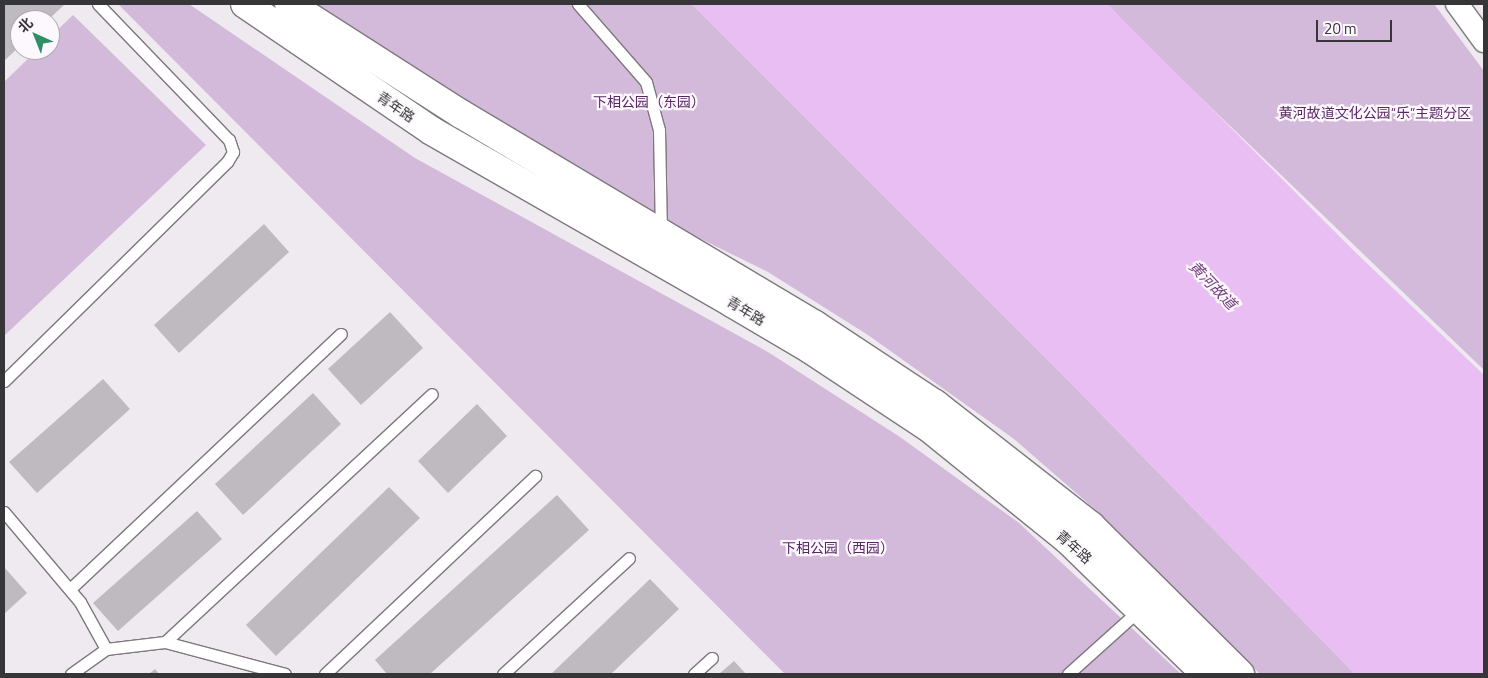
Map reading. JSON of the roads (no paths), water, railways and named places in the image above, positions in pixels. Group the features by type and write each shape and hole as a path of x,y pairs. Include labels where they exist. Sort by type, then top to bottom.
{"street":[{"name":"青年路","path":"245,4 432,131 732,302 928,427 1068,540 1149,600 1240,674"},
{"name":"青年路","path":"289,4 461,114 815,325 936,404 1091,526 1206,674"},
{"path":"1457,4 1484,41"}],"lane":[{"path":"4,381 227,162 233,152 229,140 98,4"},
{"path":"578,4 646,82 660,130 661,233"},
{"path":"70,589 341,334"},
{"path":"165,642 432,394"},
{"path":"325,674 535,476"},
{"path":"4,512 80,602 106,649"},
{"path":"503,674 628,558"},
{"path":"1068,674 1149,600"},
{"path":"71,674 106,649 165,642 285,674"},
{"path":"694,674 712,658"}],"water":[{"name":"黄河故道","path":"692,4 1107,4 1354,251 1484,375 1484,674 1355,674 1064,376"}],"park label":[{"name":"下相公园（东园）","path":"649,102"},
{"name":"黄河故道文化公园“乐”主题分区","path":"1375,113"},
{"name":"下相公园（西园）","path":"838,548"}]}
